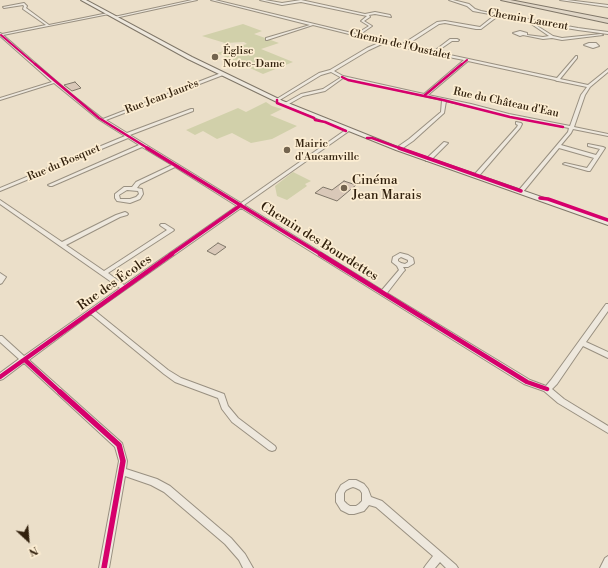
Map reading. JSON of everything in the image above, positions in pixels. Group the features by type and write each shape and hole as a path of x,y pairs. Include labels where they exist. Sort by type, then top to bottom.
{"highway":[{"path":"503,0 608,20"},
{"path":"516,0 608,20"}],"main road":[{"path":"83,0 203,65 286,104 398,149 521,191 608,223"}],"street":[{"path":"115,17 196,0"},
{"name":"Chemin de l'Oustalet","path":"212,0 383,42 589,86"},
{"path":"261,0 282,4 301,1 366,14 375,13 390,16"},
{"name":"Chemin Laurent","path":"450,0 468,5 477,11 608,33"},
{"path":"561,0 608,6"},
{"path":"0,8 5,9 4,7 23,4 26,6 24,8 48,25"},
{"path":"0,35 108,14"},
{"path":"356,35 371,26 362,21 369,16 366,14"},
{"path":"402,46 438,23 445,22 481,28 498,14"},
{"path":"526,19 552,37"},
{"path":"267,39 312,24"},
{"path":"524,35 562,39 608,33"},
{"name":"Chemin des Bourdettes","path":"0,35 54,82 102,120 527,382 547,389 561,401 608,430"},
{"path":"574,38 587,44"},
{"path":"434,53 451,40 457,40"},
{"path":"277,100 320,74 331,72 368,49 383,42"},
{"path":"557,80 576,57"},
{"path":"425,95 467,60"},
{"path":"521,191 559,146 572,127 583,95 589,86 608,70"},
{"name":"Rue du Château d'Eau","path":"331,72 342,77 509,115 608,135"},
{"name":"Rue Jean Jaurès","path":"102,120 222,74"},
{"path":"286,104 306,94 321,91 342,77"},
{"path":"0,99 54,82"},
{"path":"294,90 306,94"},
{"path":"398,149 411,140 443,112 444,99"},
{"name":"Rue du Bosquet","path":"0,190 127,135 192,110"},
{"path":"476,176 519,127 520,124 517,123"},
{"name":"Rue des Écoles","path":"0,378 91,311 126,288 348,130"},
{"path":"428,160 446,144"},
{"path":"50,185 142,145"},
{"path":"564,164 588,170 603,148 590,145"},
{"path":"559,146 597,157"},
{"path":"134,188 138,183 176,165"},
{"path":"0,202 126,288"},
{"path":"63,244 118,216 125,214"},
{"path":"104,273 171,230 163,225"},
{"path":"383,293 402,270 399,265"},
{"path":"0,275 3,277 0,282"},
{"path":"547,389 554,382 608,306"},
{"path":"91,311 178,380 221,396 225,408 235,420 272,448"},
{"path":"0,338 119,445 123,461 122,471 104,568"},
{"path":"582,343 608,355"},
{"path":"122,471 154,482 167,489 228,541 242,557 248,568"},
{"path":"367,500 379,504 453,568"},
{"path":"429,568 439,556"},
{"path":"605,568 608,561"}],"green space":[{"path":"243,24 262,31 254,34 279,43 261,49 293,62 263,74 217,53 247,44 244,42 225,43 202,36"},
{"path":"266,102 272,106 282,109 270,115 297,126 272,139 251,143 232,133 217,139 203,131 195,135 186,130 238,108 246,112"},
{"path":"293,172 311,181 305,184 307,186 287,200 277,196 275,186"}],"building":[{"path":"75,82 81,88 72,91 64,85"},
{"path":"344,181 356,185 337,201 315,193 323,187 332,190"},
{"path":"218,243 226,247 215,255 207,251"}],"cycle path":[{"path":"1,35 99,118 527,382 547,389"},
{"path":"425,95 467,60"},
{"path":"342,77 348,80 443,100 510,117 563,127"},
{"path":"277,100 277,103 314,118 315,120 325,122 346,131"},
{"path":"367,138 372,138 521,191"},
{"path":"540,198 548,199 608,220"},
{"path":"0,377 241,205"},
{"path":"25,360 119,445 123,461 104,568"}],"place":[{"name":"Église Notre-Dame","path":"215,57"},
{"name":"Mairie d'Aucamville","path":"287,150"},
{"name":"Cinéma Jean Marais","path":"344,188"}]}
